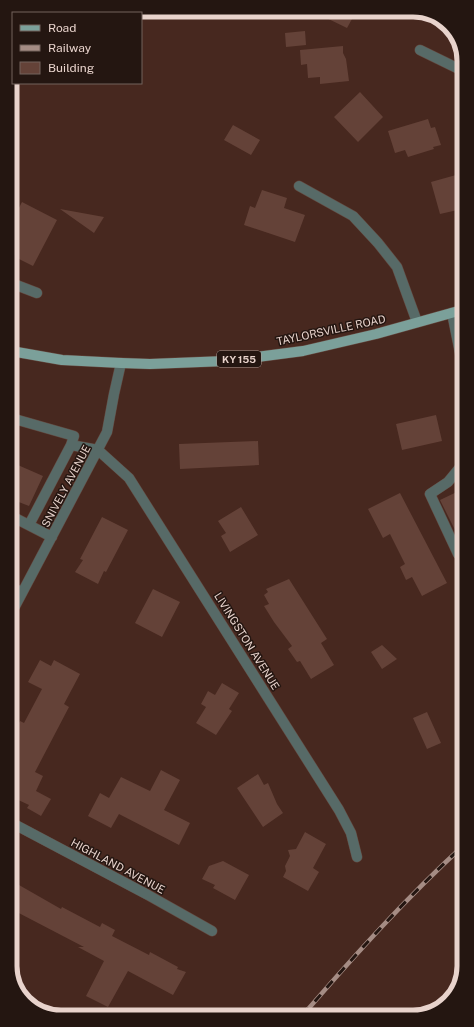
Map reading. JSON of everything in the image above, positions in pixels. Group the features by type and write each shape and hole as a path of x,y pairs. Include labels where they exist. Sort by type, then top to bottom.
{"main road":[{"name":"TAYLORSVILLE ROAD","path":"17,352 62,360 121,363 150,364 226,361 296,352 376,334 457,311"}],"street":[{"path":"420,50 457,68"},
{"path":"299,186 354,216 378,243 397,267 417,322"},
{"path":"17,285 37,293"},
{"name":"SNIVELY AVENUE","path":"17,602 108,432 121,363"},
{"path":"17,420 74,436 29,525"},
{"path":"71,444 98,450"},
{"name":"LIVINGSTON AVENUE","path":"98,450 129,478 339,810 351,833 357,857"},
{"path":"457,471 448,482 430,494 457,552"},
{"path":"17,519 52,537"},
{"path":"17,590 23,591"},
{"name":"HIGHLAND AVENUE","path":"17,826 148,895 212,931"}],"building":[{"path":"324,17 353,17 347,28"},
{"path":"305,31 306,45 286,47 285,33"},
{"path":"343,46 349,81 320,84 320,77 308,78 307,64 301,65 300,50"},
{"path":"360,92 383,117 358,142 334,117"},
{"path":"428,119 431,128 435,127 441,145 433,147 434,149 408,157 405,150 395,153 388,131"},
{"path":"233,125 260,140 251,155 224,140"},
{"path":"456,175 457,210 440,214 431,182"},
{"path":"262,190 287,198 284,208 305,215 295,242 244,225 250,206 255,208"},
{"path":"22,202 57,220 33,266 17,258 17,212"},
{"path":"60,209 104,217 94,233"},
{"path":"436,415 442,441 402,450 396,424"},
{"path":"258,441 259,465 180,469 179,444"},
{"path":"17,465 43,476 29,506 17,501"},
{"path":"457,492 457,534 440,500"},
{"path":"400,493 447,583 422,596 412,577 406,580 400,567 405,564 390,534 383,538 368,509"},
{"path":"241,507 258,535 230,552 221,536 226,533 218,521"},
{"path":"102,517 128,530 98,584 75,572 83,560 80,559"},
{"path":"289,579 327,639 321,643 334,665 311,679 300,661 297,662 288,649 292,646 264,606 269,604 264,595 268,592 266,589"},
{"path":"153,589 180,602 162,637 135,623"},
{"path":"382,645 397,659 382,669 371,652"},
{"path":"40,660 51,666 54,660 80,674 64,704 69,707 35,772 43,776 36,791 51,799 41,816 27,808 29,805 17,799 17,727 20,721 24,723 42,689 28,682"},
{"path":"222,683 239,693 229,709 232,711 216,735 196,723 206,707 201,704 208,691 215,695"},
{"path":"427,712 441,743 427,749 413,718"},
{"path":"161,770 180,780 164,810 190,823 179,845 119,814 111,828 88,816 100,793 109,798 121,777 150,791"},
{"path":"258,774 264,785 268,783 277,804 283,813 263,827 237,788"},
{"path":"305,832 326,844 313,868 319,872 308,891 283,877 286,871 285,866 290,856 288,850 296,849"},
{"path":"223,861 249,875 235,900 213,888 215,885 202,879 209,866"},
{"path":"17,884 61,909 62,907 100,927 102,923 115,930 112,936 149,955 150,952 178,967 177,969 186,972 173,995 128,971 108,1007 86,996 104,961 78,947 84,947 17,912"}],"railway":[{"path":"307,1010 381,928 457,852"}]}
